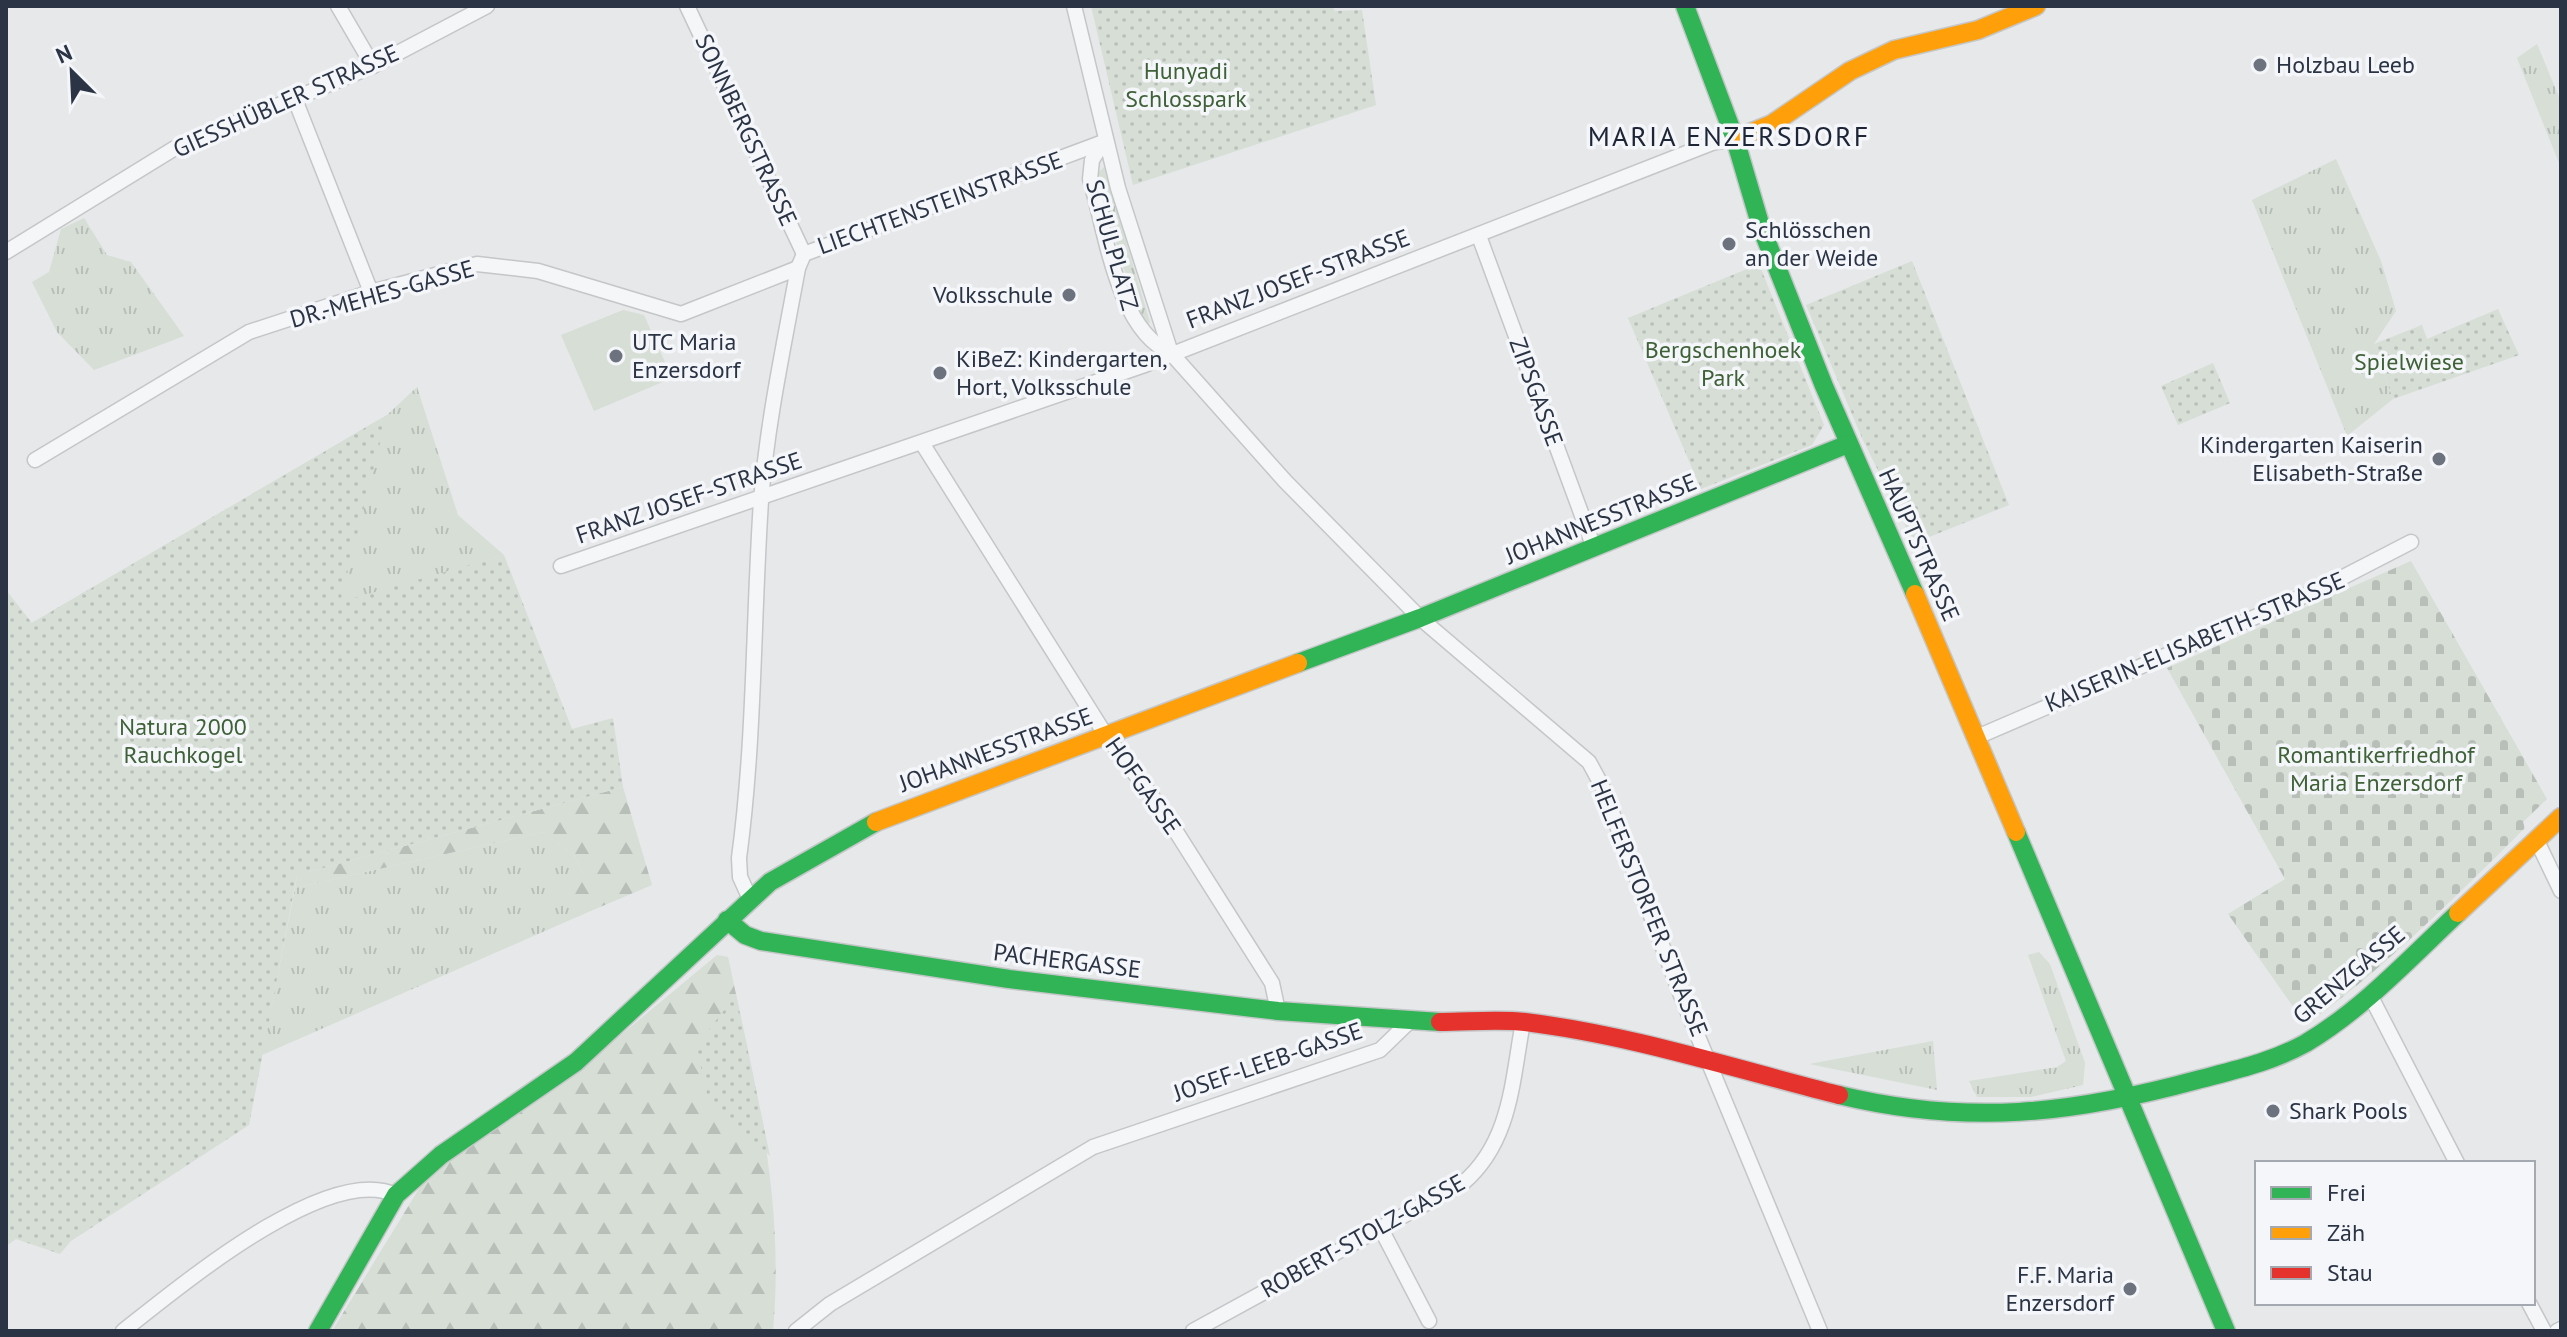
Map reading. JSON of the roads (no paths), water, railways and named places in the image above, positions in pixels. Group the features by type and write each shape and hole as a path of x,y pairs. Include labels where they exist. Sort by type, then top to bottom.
{"main road":[{"name":"HAUPTSTRASSE","path":"1685,6 1735,139 1761,227 1848,444 1977,737 2226,1331"},
{"name":"FRANZ JOSEF-STRASSE","path":"1735,139 1772,124 1850,71 1894,50 1978,30 2036,6"},
{"name":"JOHANNESSTRASSE","path":"318,1331 396,1195 441,1155 576,1062 770,882 856,830 1420,618 1848,444"},
{"name":"GRENZGASSE","path":"2126,1098 2271,1060 2307,1042 2370,995 2561,817"},
{"name":"PACHERGASSE","path":"727,920 745,935 761,941 1009,979 1278,1011 1409,1022"},
{"path":"1409,1022 1523,1022 1675,1049 1712,1063 1845,1096 1958,1115 2043,1113 2126,1098"}],"street":[{"path":"338,6 373,66"},
{"name":"GIESSHÜBLER STRASSE","path":"6,252 175,148 373,66 487,6"},
{"name":"SONNBERGSTRASSE","path":"687,6 801,261"},
{"path":"1074,6 1106,141"},
{"path":"294,97 371,292"},
{"name":"FRANZ JOSEF-STRASSE","path":"561,566 761,500 1171,353 1712,143 1735,139"},
{"name":"LIECHTENSTEINSTRASSE","path":"750,899 740,877 739,858 753,732 761,500 801,261 1106,141"},
{"name":"SCHULPLATZ","path":"1106,141 1147,285 1171,353"},
{"name":"SCHULPLATZ","path":"1106,141 1092,160 1090,179 1126,301 1142,334 1171,353"},
{"name":"ZIPSGASSE","path":"1479,236 1594,548"},
{"name":"DR.-MEHES-GASSE","path":"35,460 249,332 371,292 477,264 538,271 681,314 801,261"},
{"name":"HELFERSTORFER STRASSE","path":"1171,353 1285,481 1420,618 1589,762 1602,786 1682,998 1712,1063 1820,1331"},
{"name":"HOFGASSE","path":"922,443 1105,734 1163,811 1272,983 1278,1011"},
{"name":"KAISERIN-ELISABETH-STRASSE","path":"1977,737 2320,589 2411,542"},
{"path":"2536,839 2561,891"},
{"path":"2370,995 2456,1161"},
{"name":"JOSEF-LEEB-GASSE","path":"796,1331 830,1304 1093,1147 1380,1050 1409,1022"},
{"name":"ROBERT-STOLZ-GASSE","path":"1193,1331 1463,1183 1483,1166 1504,1126 1523,1022"},
{"path":"123,1331 266,1224 348,1192 371,1187 396,1195"},
{"path":"1380,1227 1429,1321"},
{"path":"2530,1305 2544,1331"}],"place":[{"name":"Holzbau Leeb","path":"2260,65"},
{"name":"Schlösschen an der Weide","path":"1729,244"},
{"name":"Volksschule","path":"1069,295"},
{"name":"UTC Maria Enzersdorf","path":"616,356"},
{"name":"KiBeZ: Kindergarten, Hort, Volksschule","path":"940,373"},
{"name":"Kindergarten Kaiserin Elisabeth-Straße","path":"2439,459"},
{"name":"Shark Pools","path":"2273,1111"},
{"name":"F.F. Maria Enzersdorf","path":"2130,1289"}],"district":[{"name":"MARIA ENZERSDORF","path":"1729,136"}],"park label":[{"name":"Hunyadi Schlosspark","path":"1186,85"},
{"name":"Spielwiese","path":"2409,362"},
{"name":"Bergschenhoek Park","path":"1723,364"},
{"name":"Natura 2000 Rauchkogel","path":"183,741"},
{"name":"Romantikerfriedhof Maria Enzersdorf","path":"2376,769"}]}
